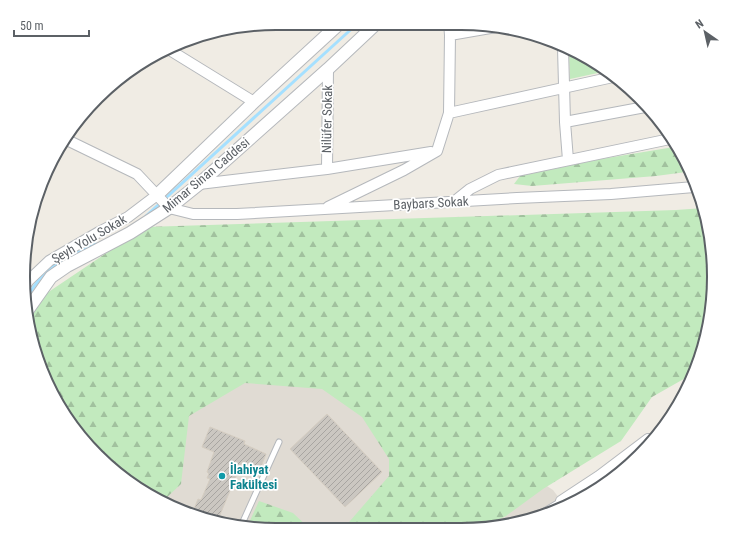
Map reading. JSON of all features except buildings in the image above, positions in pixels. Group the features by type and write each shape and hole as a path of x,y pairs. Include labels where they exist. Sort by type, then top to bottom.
{"street":[{"name":"Mimar Sinan Caddesi","path":"157,194 332,30"},
{"name":"Mimar Sinan Caddesi","path":"32,304 51,277 67,266 130,233 169,208 199,184 370,30"},
{"path":"323,209 404,170 437,151 449,112 450,30"},
{"path":"450,35 474,31"},
{"path":"174,52 254,102"},
{"path":"563,52 565,122 568,160"},
{"name":"Nilüfer Sokak","path":"326,169 328,69"},
{"path":"449,112 607,78"},
{"path":"565,122 640,108"},
{"path":"455,201 470,189 498,175 665,140"},
{"path":"71,142 137,174 169,208"},
{"path":"199,184 326,169 437,151"},
{"name":"Baybars Sokak","path":"169,208 193,214 237,214 455,201 611,194 690,187"},
{"name":"Şeyh Yolu Sokak","path":"30,273 99,232 128,217 157,194"},
{"path":"561,501 642,444"},
{"path":"598,476 602,478"}],"lane":[{"path":"243,521 279,442"}],"shaded area":[{"path":"261,300 553,490 562,501 524,515 493,521 477,522 276,523 244,521 213,515 167,498 126,472 104,452"}],"green space":[{"path":"569,55 598,73 570,79"},
{"path":"670,148 684,172 656,176 532,186 514,184 520,176 601,159"},
{"path":"698,208 705,244 707,276 705,309 699,340 685,378 652,397 621,441 543,489 506,516 493,521 460,523 348,523 389,476 389,459 362,417 322,389 245,383 189,416 181,484 166,498 126,472 102,451 81,427 55,386 38,340 33,314 47,293 145,227"},
{"path":"259,501 293,513 304,523 276,523 250,521"}],"waterway":[{"path":"146,216 350,30"},
{"path":"31,291 41,277 59,262 96,244"}],"place":[{"name":"İlahiyat Fakültesi","path":"222,476"}]}
